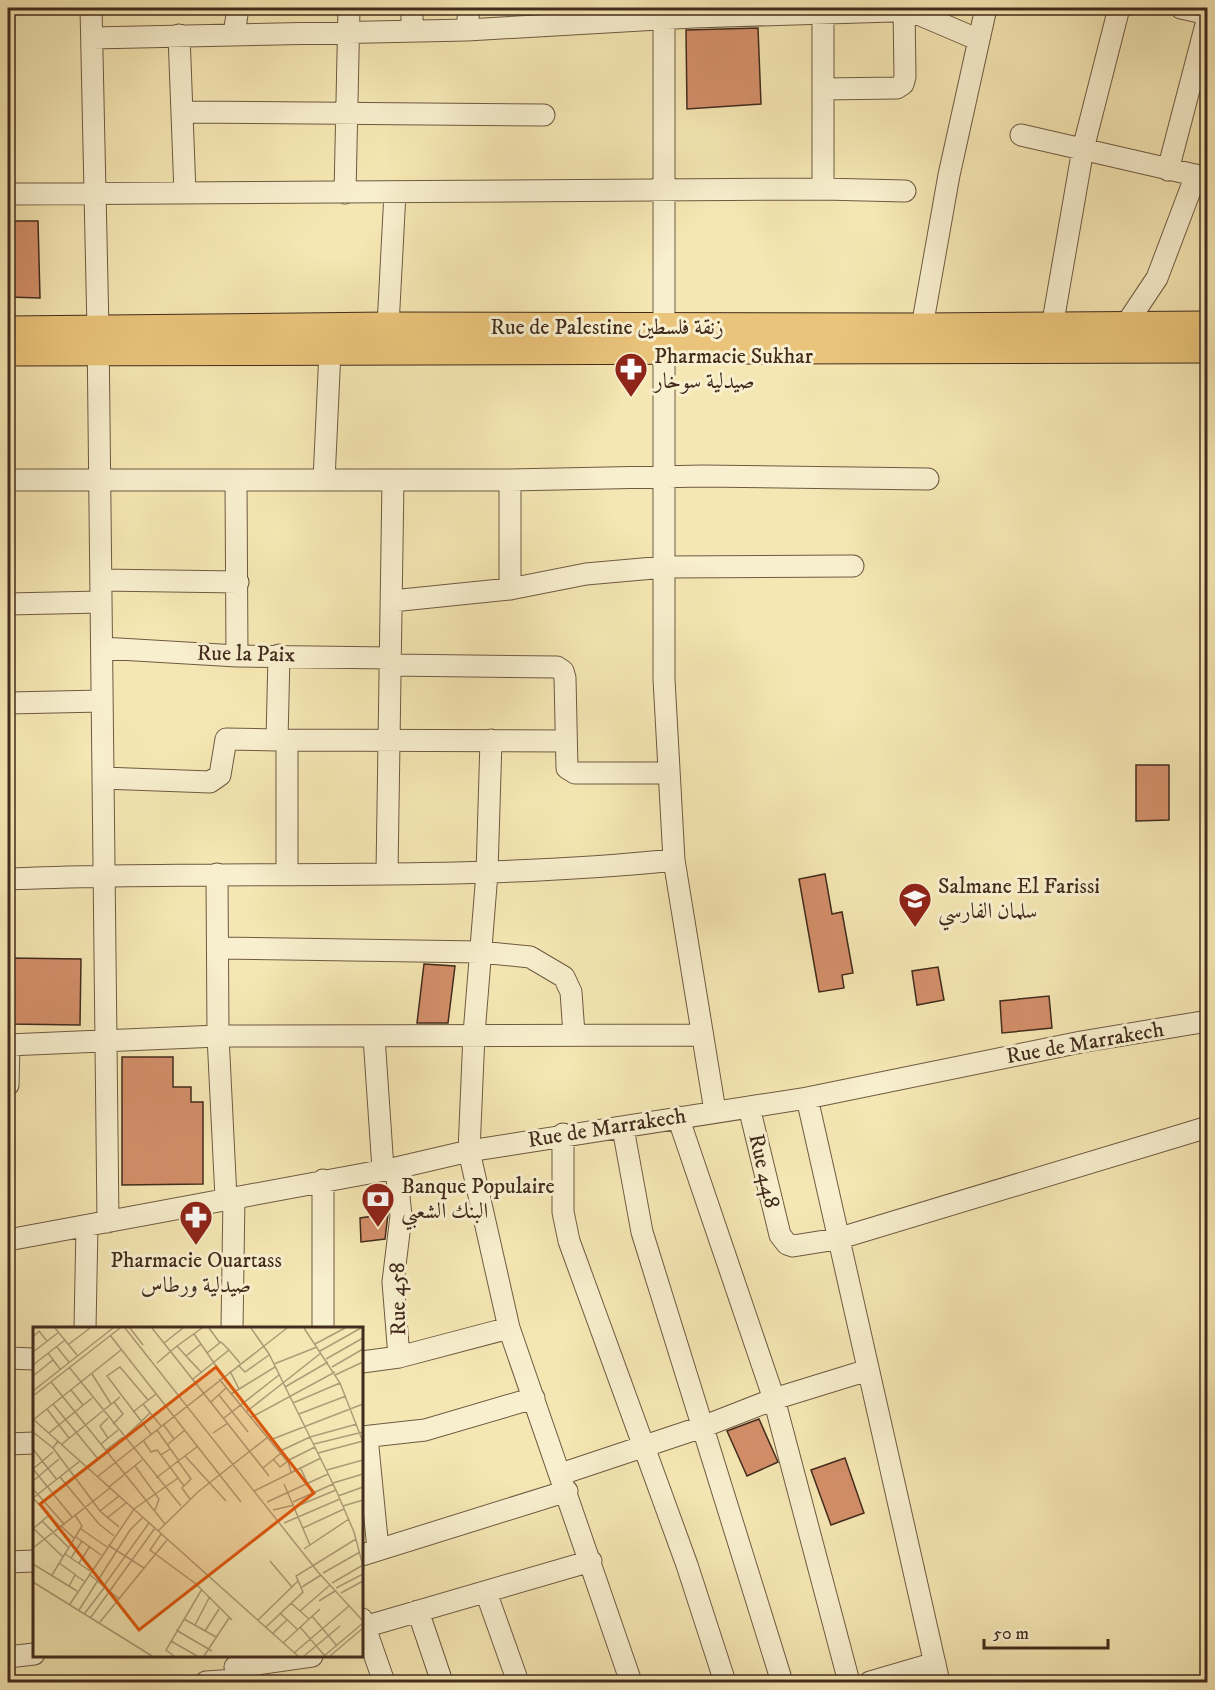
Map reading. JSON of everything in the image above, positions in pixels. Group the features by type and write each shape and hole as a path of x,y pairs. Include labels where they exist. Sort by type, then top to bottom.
{"main road":[{"name":"Rue de Palestine زنقة فلسطين","path":"922,338 1052,327 1208,325"},
{"name":"Rue de Palestine زنقة فلسطين","path":"8,352 98,340 388,326 665,339"},
{"name":"Rue de Palestine زنقة فلسطين","path":"8,330 98,340 330,351 665,339 922,338 1208,349"}],"street":[{"path":"91,8 100,480 108,1222"},
{"path":"234,34 238,8"},
{"path":"345,193 349,8"},
{"path":"412,8 412,31"},
{"path":"467,30 470,8"},
{"path":"92,38 467,30 664,19 694,12 893,11 904,8 979,40"},
{"path":"823,88 897,88 903,84 906,77 904,8"},
{"path":"922,338 949,175 986,8"},
{"path":"1052,327 1083,149 1119,8"},
{"path":"1168,170 1208,16 1180,8"},
{"path":"812,11 823,88 823,189"},
{"path":"664,19 664,679 674,860 715,1111"},
{"path":"179,35 186,193"},
{"path":"182,112 544,115"},
{"path":"1021,135 1202,177 1157,278 1125,326"},
{"path":"8,194 823,189 905,191"},
{"path":"388,326 395,192"},
{"path":"324,480 330,351"},
{"path":"8,480 928,479"},
{"path":"387,873 393,480"},
{"path":"510,480 510,589"},
{"path":"236,481 237,656"},
{"path":"392,602 510,589 586,574 665,567 853,566"},
{"path":"101,580 238,582"},
{"path":"8,604 101,602"},
{"name":"Rue la Paix","path":"102,648 237,656 279,655 556,667 562,671 565,678 566,741"},
{"path":"279,655 287,874"},
{"path":"8,703 102,700"},
{"path":"103,778 210,782 220,775 226,739 566,741 566,764 571,772 669,773"},
{"path":"491,740 487,873 474,1034 468,1151 509,1328 591,1561 631,1683"},
{"path":"8,879 217,874 487,873 592,868 674,860"},
{"path":"217,874 218,1036 230,1197 232,1327"},
{"path":"219,948 480,952 530,957 564,977 571,992 573,1034"},
{"name":"Rue de Marrakech","path":"8,1240 390,1168 468,1151 563,1134 623,1128 715,1111 807,1098 1081,1042 1208,1021"},
{"path":"8,1085 8,1045 218,1036 702,1035"},
{"name":"Rue 458","path":"374,1037 390,1168 401,1216 393,1282 399,1357"},
{"path":"807,1098 837,1239 937,1673 870,1683"},
{"name":"Rue 448","path":"749,1107 780,1235 787,1244 793,1246 837,1239"},
{"path":"678,1118 774,1399 849,1683"},
{"path":"837,1239 1208,1127"},
{"path":"623,1128 642,1232 705,1426 782,1683"},
{"path":"563,1134 563,1212 569,1241 644,1445 725,1683"},
{"path":"323,1180 323,1327"},
{"path":"85,1327 87,1226"},
{"path":"363,1362 399,1357 509,1328"},
{"path":"8,1358 33,1359"},
{"path":"534,1398 425,1430 364,1437 370,1552 564,1483 644,1445 705,1426 774,1399 868,1370"},
{"path":"8,1443 33,1443"},
{"path":"8,1562 33,1561"},
{"path":"384,1683 365,1635 418,1611 591,1561"},
{"path":"486,1592 518,1683"},
{"path":"418,1611 442,1683"},
{"path":"8,1657 33,1654"},
{"path":"206,1683 235,1671 307,1657"}],"building":[{"path":"758,28 761,104 687,109 686,30"},
{"path":"8,221 38,221 40,298 8,297"},
{"path":"1136,765 1169,765 1169,820 1136,821"},
{"path":"825,874 832,914 842,912 853,973 842,975 844,988 819,992 799,879"},
{"path":"8,958 81,959 80,1025 8,1024"},
{"path":"424,964 455,966 448,1023 417,1023"},
{"path":"938,967 944,1000 917,1005 912,971"},
{"path":"1049,996 1052,1028 1002,1033 1000,1001"},
{"path":"122,1057 173,1057 173,1087 191,1087 191,1102 203,1102 203,1184 122,1185"},
{"name":"Banque Populaire البنك الشعبي","path":"388,1214 385,1239 361,1242 360,1218"},
{"path":"759,1419 778,1462 747,1476 727,1431"},
{"path":"845,1458 864,1513 831,1525 811,1470"}],"place":[{"name":"Pharmacie Sukhar صيدلية سوخار","path":"631,398"},
{"name":"Salmane El Farissi سلمان الفارسي","path":"915,928"},
{"name":"Banque Populaire البنك الشعبي","path":"378,1228"},
{"name":"Pharmacie Ouartass صيدلية ورطاس","path":"196,1246"}]}
